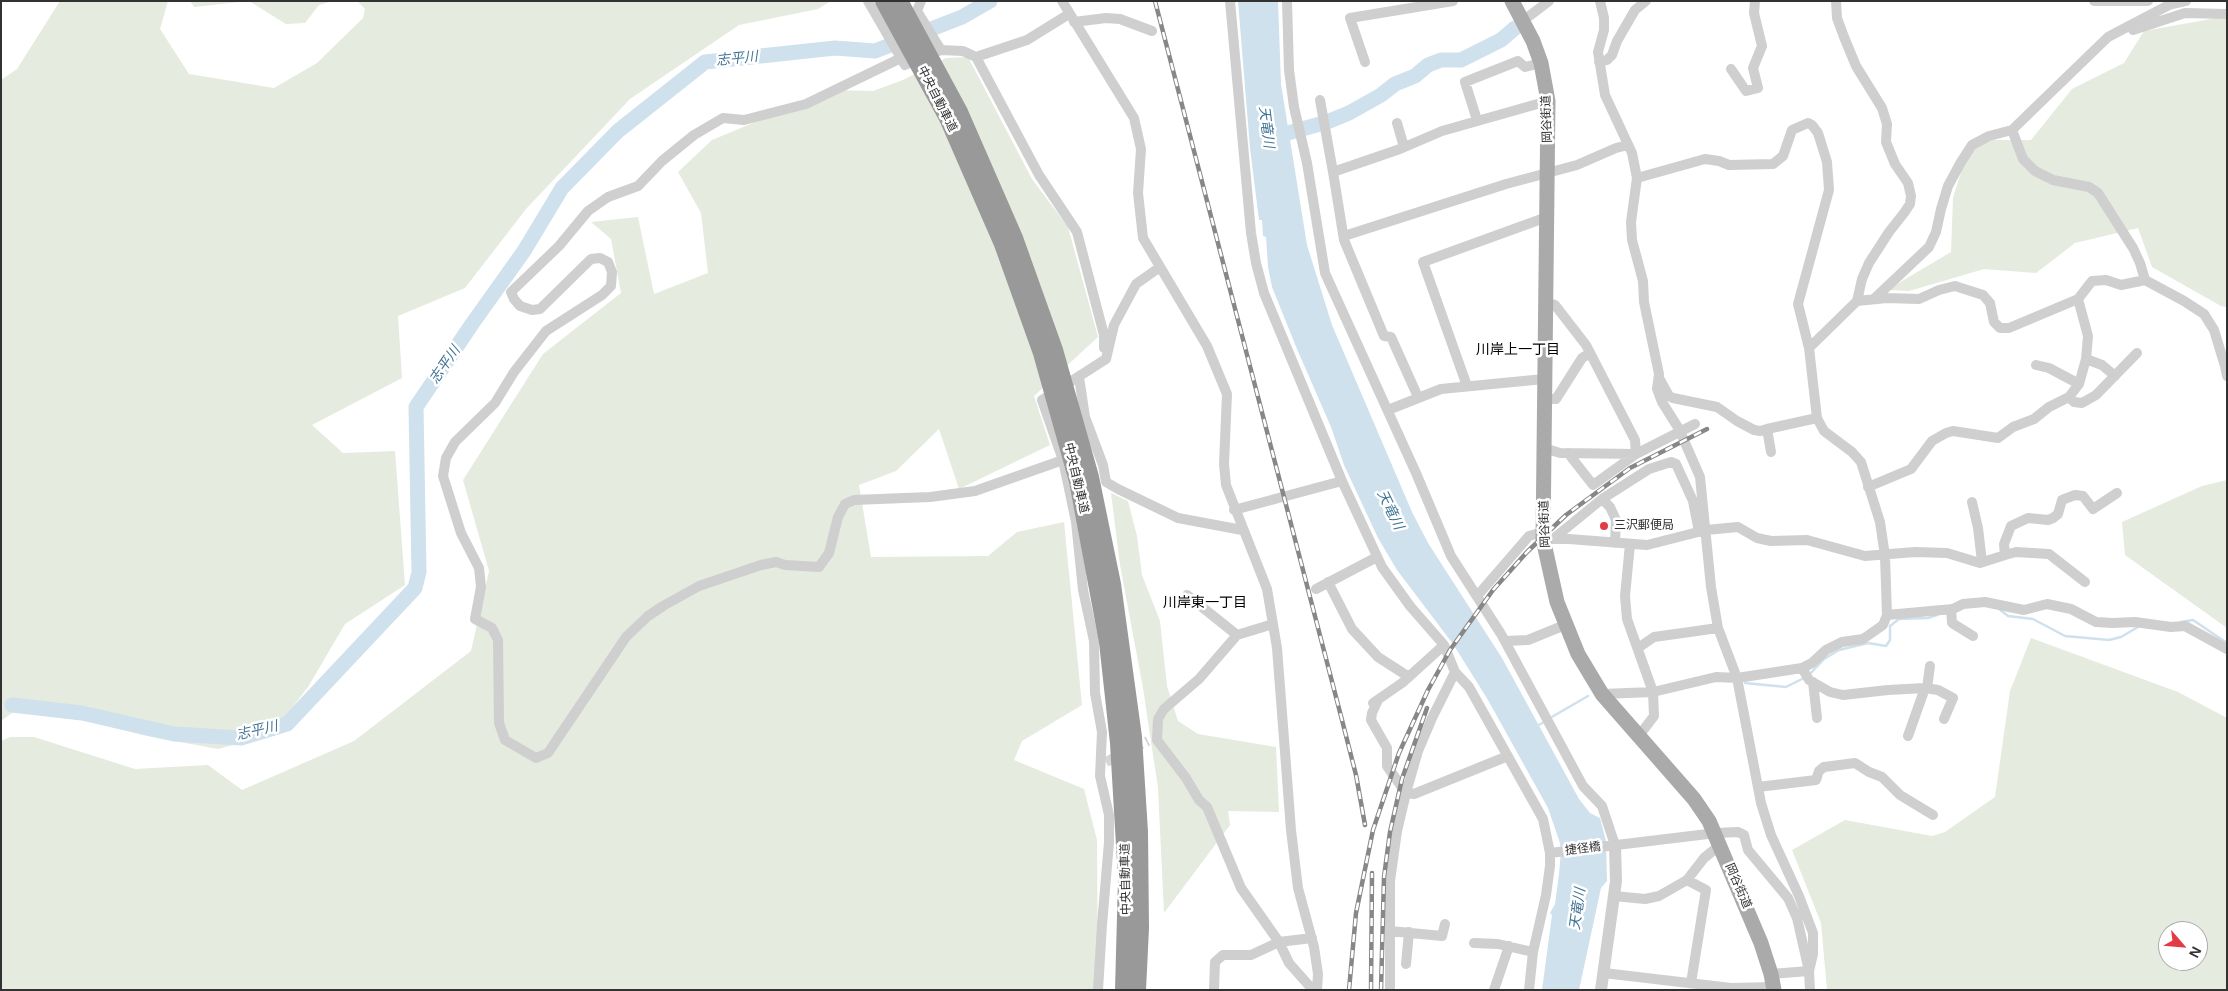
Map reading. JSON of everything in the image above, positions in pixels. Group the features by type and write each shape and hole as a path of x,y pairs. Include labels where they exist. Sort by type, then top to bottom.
{"highway":[{"name":"中央自動車道","path":"902,5 932,58 975,178 1048,352 1090,477 1106,585 1126,682 1137,785 1140,928 1138,990"},
{"name":"中央自動車道","path":"1106,585 1124,802 1127,879 1124,990"},
{"path":"1126,682 1135,730 1144,817 1146,917 1144,990"},
{"path":"1116,990 1124,802"}],"main road":[{"name":"岡谷街道","path":"1512,1 1524,20 1541,63 1548,101 1544,448 1546,537 1557,602 1578,654 1602,694 1694,799 1718,839 1762,943 1773,983"}],"street":[{"path":"868,1 905,65 964,50 976,57 1039,175 1077,232 1104,336 1104,351 1099,364"},
{"path":"1062,1 1134,118 1141,149 1138,194 1143,238 1207,346 1223,381 1226,394 1224,471 1226,484 1234,510 1267,589 1273,624 1296,878 1312,938 1318,974 1317,990"},
{"path":"1230,1 1242,150 1256,263 1264,294 1342,481 1378,557 1410,606 1444,645 1455,672 1469,687 1543,819 1553,852 1546,895 1532,952 1528,990"},
{"path":"1287,1 1289,70 1294,107 1307,163 1325,273 1388,410 1451,556 1478,595 1505,641 1583,786 1602,806 1612,846 1614,896 1601,990"},
{"path":"1365,62 1350,18 1453,1"},
{"path":"1524,20 1549,1"},
{"path":"1600,1 1604,18 1604,30 1598,52 1599,62 1605,94 1628,145 1637,178 1631,222 1632,240 1643,281 1644,302 1659,378 1669,396 1717,407 1736,421 1754,430 1760,431 1817,418"},
{"path":"1599,62 1607,60 1612,55 1617,41 1635,10 1646,1"},
{"path":"1731,70 1746,91 1758,88 1753,68 1762,46 1754,13 1755,1"},
{"path":"1809,348 1857,301 1862,279 1869,263 1910,204 1911,196 1908,184 1895,164 1886,142 1887,124 1882,108 1856,66 1837,18 1836,1"},
{"path":"2094,1 2148,1"},
{"path":"1874,299 1929,247 1936,232 1948,186 1972,145 1990,136 2012,130 2108,37 2169,5 2186,1"},
{"path":"885,29 902,5"},
{"path":"2108,37 2185,13 2227,14"},
{"path":"976,57 1027,40 1072,18 1120,19 1152,31"},
{"path":"900,58 806,104 744,120 722,118 694,135 662,161 638,186 608,197 588,211 559,246 512,292 514,299 520,306 532,310 540,309 591,258 600,258 608,262 612,272 611,286 607,290 546,331 514,372 495,403 455,442 446,458 443,476 462,532 479,568 481,587 475,620 492,628 498,640 499,723 504,740 536,758 548,753 626,637 648,616 699,586 761,565 776,562 785,565 819,567 829,553 838,517 845,504 854,500 930,497 975,491 1063,460"},
{"path":"1477,120 1465,82 1518,61 1525,67 1541,63"},
{"path":"1320,100 1344,240 1384,336 1391,337 1418,397"},
{"path":"1333,172 1404,147 1422,138 1477,120 1548,101"},
{"path":"1397,123 1404,147"},
{"path":"1602,694 1653,692 1716,677 1737,678 1802,668 1812,663 1826,650 1842,642 1863,639 1883,625 1887,615 1885,556 1880,522 1861,462 1852,452 1824,431 1817,418 1809,348 1798,304 1829,190 1827,162 1818,133 1808,123 1792,130 1783,156 1773,164 1729,166 1719,161 1704,159 1637,178"},
{"path":"2012,130 2023,159 2035,171 2053,180 2089,187 2098,193 2132,248 2140,263 2145,280"},
{"path":"1344,236 1577,165 1616,148 1628,145"},
{"path":"1467,386 1423,262 1547,217"},
{"path":"1098,990 1109,842 1109,815 1100,776 1103,763 1102,732 1095,693 1094,640 1083,590 1076,522 1063,460 1042,400 1106,359 1114,326 1136,284 1160,267"},
{"path":"1857,301 1887,298 1919,299 1939,290 1955,286 1983,295 1990,303 1994,322 2000,328 2009,328 2078,299 2092,281 2106,280 2120,285 2145,280 2184,300 2204,314 2214,330 2227,376"},
{"path":"1868,486 1911,470 1932,441 1946,433 1953,431 1998,438 2013,427 2034,419 2048,407 2069,397 2080,384 2086,360 2088,336 2078,299"},
{"path":"1545,303 1555,305 1590,353 1635,440 1636,454"},
{"path":"1545,399 1556,399 1582,358 1590,353"},
{"path":"2069,397 2074,402 2082,403 2096,396 2137,353"},
{"path":"2086,360 2102,365 2115,376"},
{"path":"2036,365 2049,368 2080,384"},
{"path":"1079,376 1085,416 1103,465 1106,482 1118,490 1178,518 1193,523 1242,530"},
{"path":"1659,378 1657,388 1662,402 1679,429 1700,477 1702,531 1718,628 1737,678 1758,787 1771,835 1799,896 1813,934 1813,954 1808,971 1810,990"},
{"path":"1388,410 1441,389 1544,379"},
{"path":"1568,453 1593,485 1636,454 1695,424"},
{"path":"1767,429 1771,452"},
{"path":"1544,448 1560,453 1636,454"},
{"path":"1546,537 1649,469 1671,462 1676,464 1693,500 1702,531"},
{"path":"1234,510 1342,481"},
{"path":"2005,555 2004,544 2006,535 2011,526 2019,521 2028,518 2048,520 2053,518 2058,514 2062,500 2075,495 2083,496 2093,509 2117,494"},
{"path":"1602,499 1610,507 1616,520 1615,543"},
{"path":"1972,502 1978,528 1982,562"},
{"path":"1478,595 1530,536 1646,544 1702,531 1738,527 1757,538 1771,541 1807,540 1865,556 1885,556 1915,552 1948,553 1982,562 2016,552 2049,554 2085,582"},
{"path":"1630,544 1625,596 1627,619 1653,692 1654,716 1638,737"},
{"path":"1316,589 1378,557"},
{"path":"1328,582 1352,629 1378,657 1409,677"},
{"path":"1187,595 1237,635"},
{"path":"1887,615 1951,609 1963,604 1985,602 2024,610 2047,604 2070,609 2096,622 2113,624 2135,622 2171,627 2185,626 2227,649"},
{"path":"1951,609 1952,623 1973,636"},
{"path":"1273,624 1237,635 1199,679 1164,709 1158,718 1153,741 1186,778 1199,800 1207,807 1241,888 1279,942 1289,964 1313,990"},
{"path":"1505,641 1528,640 1565,625"},
{"path":"1638,648 1654,637 1718,628"},
{"path":"1444,645 1409,677 1375,702 1371,720 1387,748 1387,766 1406,793 1414,794 1508,756"},
{"path":"1908,736 1926,688 1930,666"},
{"path":"1802,668 1809,680 1830,692 1843,695 1926,688 1938,690 1953,698 1944,719"},
{"path":"1390,990 1390,882 1406,793 1418,751 1455,672"},
{"path":"1813,682 1817,718"},
{"path":"1758,787 1816,780 1819,771 1824,767 1855,763 1869,772 1882,777 1900,794 1933,815"},
{"name":"捷径橋","path":"1553,852 1718,839 1738,832 1744,835 1748,850 1788,898 1797,918 1808,971"},
{"path":"1614,896 1645,899 1659,896 1687,880 1718,839"},
{"path":"1687,880 1706,890 1691,983"},
{"path":"1390,931 1442,936 1445,924"},
{"path":"1406,964 1409,932"},
{"path":"1214,990 1215,962 1223,955 1251,954 1279,942 1312,938"},
{"path":"1474,943 1509,946 1532,952"},
{"path":"1494,990 1509,946"},
{"path":"1604,973 1731,988 1773,983 1808,971"},
{"path":"1646,990 1648,978"}],"shaded area":[{"path":"60,1 168,1 160,29 189,74 274,88 317,63 363,18 365,9 357,1 831,1 818,9 739,25 630,99 526,209 465,288 398,316 402,378 312,425 343,453 395,451 405,585 345,624 308,687 271,735 218,749 147,736 23,705 1,721 1,80 17,69"},
{"path":"190,1 249,1 194,7"},
{"path":"249,1 333,1 319,5 305,23 286,24"},
{"path":"2227,16 2227,307 2221,306 2152,267 2138,228 2075,243 2036,273 1984,269 1909,291 1887,290 1951,252 1953,198 1968,150 1993,140 2031,140 2072,89 2124,63 2144,31"},
{"path":"968,57 1032,179 1068,227 1098,337 1034,396 1050,445 959,489 939,429 896,471 859,485 871,557 988,556 1017,532 1064,522 1082,705 1022,741 1014,760 1084,789 1097,840 1098,990 1,990 1,741 10,737 34,737 135,769 208,765 242,790 354,741 471,651 489,571 463,480 543,354 621,293 611,239 591,222 638,217 654,294 708,273 701,213 678,172 712,140 832,90 873,91 903,80 946,58"},
{"path":"2227,480 2227,628 2125,555 2122,522 2202,486"},
{"path":"1111,493 1128,501 1137,536 1142,575 1160,621 1167,686 1178,721 1198,734 1276,747 1279,812 1228,811 1230,825 1164,913 1158,788 1143,688 1120,565"},
{"path":"2031,638 2178,692 2227,718 2227,990 1827,990 1821,923 1792,850 1845,820 1932,836 1945,832 1995,797 2010,691"}],"water":[{"name":"天竜川","path":"1238,1 1278,1 1281,84 1307,245 1332,325 1412,512 1428,543 1502,658 1579,799 1590,813 1600,818 1606,841 1607,881 1601,888 1579,990 1542,990 1552,915 1550,913 1555,904 1561,851 1548,808 1488,700 1453,644 1397,570 1378,538 1344,465 1331,427 1272,287 1268,267 1266,237 1263,236 1262,220 1259,220 1250,148"}],"waterway":[{"name":"志平川","path":"12,705 82,713 174,734 241,738 287,724 415,588 419,572 416,407 524,251 562,188 618,131 705,62 835,48 875,51 962,17 990,1"},
{"name":"天竜川","path":"1270,138 1327,122 1349,113 1381,95 1395,84 1415,76 1428,65 1441,60 1461,60 1501,40 1515,28"},
{"path":"1999,609 2008,616 2033,619 2065,636 2109,640 2121,637 2138,627"},
{"path":"1809,675 1824,659 1839,650 1868,643 1886,646 1890,640 1890,626 1899,619 1928,618 1937,615"},
{"path":"2181,622 2193,620 2227,643"},
{"path":"1745,683 1786,687 1804,678"},
{"path":"1550,718 1588,696"},
{"path":"1535,727 1546,721"}],"tunnel":[{"path":"1106,762 1148,741"}],"railway":[{"path":"1155,1 1342,720 1356,775 1365,825"},
{"path":"1349,990 1356,913 1373,830 1399,753 1428,690 1450,650 1493,590 1527,552 1566,515 1630,468 1707,429"},
{"path":"1381,990 1384,877 1390,832 1402,779 1427,708"},
{"path":"1371,990 1372,873"}],"place":[{"name":"三沢郵便局","path":"1604,526"}],"district":[{"name":"川岸上一丁目","path":"1518,350"},
{"name":"川岸東一丁目","path":"1205,603"}]}
